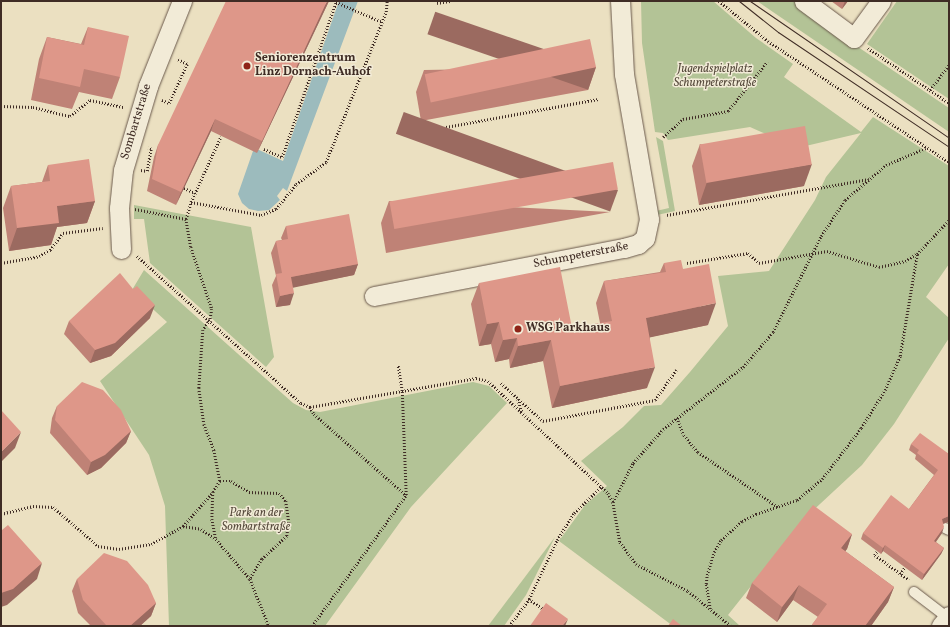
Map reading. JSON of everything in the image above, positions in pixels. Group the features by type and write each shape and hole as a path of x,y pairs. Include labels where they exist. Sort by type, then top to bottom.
{"street":[{"name":"Sombartstraße","path":"116,238 123,170 131,140 148,86 182,1"},
{"name":"Schumpeterstraße","path":"374,296 624,248 638,244 645,238 648,219 624,74 620,1"},
{"path":"804,1 854,38 881,1"}],"lane":[{"path":"915,589 946,620"}],"path":[{"path":"191,202 261,215 276,209 296,184 319,169 330,155 382,22 387,1"},
{"path":"438,3 450,1"},
{"path":"719,1 768,42 949,162"},
{"path":"264,149 282,157 336,2 382,22"},
{"path":"854,38 949,103"},
{"path":"160,99 169,103 187,64 174,58"},
{"path":"663,137 683,119 728,111 767,62"},
{"path":"930,90 949,65"},
{"path":"446,127 598,99"},
{"path":"1,106 33,108 70,116 90,100 126,108"},
{"path":"1,514 33,506 53,507 98,546 119,549 151,544 182,526 213,492 220,481 214,450 204,424 199,388 203,330 210,320 212,309 191,247 186,219 191,202 221,136"},
{"path":"136,169 147,171 151,149 146,148"},
{"path":"613,502 633,463 663,429 726,382 758,350 784,312 812,252 835,212 869,179 888,164 926,148"},
{"path":"648,219 869,179"},
{"path":"184,188 195,193"},
{"path":"131,208 186,219"},
{"path":"687,263 748,253 759,263 812,252 827,251 844,254 879,266 905,261 917,254 949,220"},
{"path":"1,262 39,256 50,250 64,233 116,238 210,320 301,403 310,407 476,378 488,381 602,486 613,502 618,536 626,554 636,564 688,591 731,626"},
{"path":"710,609 706,584 707,575 714,552 721,540 742,522 797,500 822,479 861,428 885,390 900,356 917,254"},
{"path":"312,626 406,495 402,391 398,365"},
{"path":"501,383 543,421 655,400 676,370"},
{"path":"518,398 523,413"},
{"path":"310,407 314,414 406,495"},
{"path":"677,418 684,435 698,452 746,488 778,507"},
{"path":"220,481 231,481 249,492 278,493 286,501 288,523 287,536 262,559 250,579"},
{"path":"509,626 529,599 564,528 574,513 602,486"},
{"path":"213,492 212,519 216,539"},
{"path":"182,526 201,529 216,539 250,579 268,626"},
{"path":"877,552 875,555 900,574 915,589"},
{"path":"900,574 905,567"},
{"path":"529,599 548,612"}],"green space":[{"name":"Jugendspielplatz Schumpeterstraße","path":"641,1 713,1 756,38 793,64 784,77 861,132 873,117 949,166 949,264 926,297 949,318 949,338 894,424 862,465 806,517 728,615 740,626 673,626 559,541 585,505 607,486 581,461 623,427 644,406 661,405 690,372 728,326 718,276 769,271 815,200 826,177 861,133 797,148 750,127 668,140 663,133 655,132 642,43"},
{"path":"757,1 797,1 858,47 949,108 949,132"},
{"path":"897,1 949,1 949,99 867,44"},
{"path":"656,137 663,141 675,211 657,215 656,211 669,208"},
{"path":"134,205 251,227 274,357 266,367 150,263 144,219 134,219"},
{"name":"Park an der Sombartstraße","path":"144,270 293,403 306,410 320,412 473,382 489,386 507,403 411,507 325,626 169,626 165,506 149,455 100,381 167,322 132,290"},
{"path":"555,537 526,595 504,626 488,626"}],"water":[{"path":"339,1 358,1 287,191 283,188 277,196 280,200 269,210 258,211 249,209 242,203 238,194 253,151 259,150 283,161"}],"building":[{"name":"Seniorenzentrum Linz Dornach-Auhof","path":"226,1 327,1 262,141 215,119 181,192 152,179 158,145"},
{"path":"88,27 129,36 120,77 84,69 80,87 39,78 47,37 84,45"},
{"path":"590,39 596,67 431,103 425,74"},
{"path":"805,126 812,164 706,183 700,145"},
{"path":"89,159 95,201 57,206 59,223 17,228 11,186 50,181 48,165"},
{"path":"613,162 618,190 394,229 389,201"},
{"path":"349,214 358,264 291,277 294,293 280,296 276,274 282,273 276,241 288,239 286,226"},
{"path":"681,260 683,269 709,264 716,303 646,318 655,367 560,386 551,340 518,346 517,338 503,340 499,322 487,324 479,283 560,267 572,328 612,321 604,281 666,272 664,263"},
{"path":"120,273 133,289 137,286 155,305 115,343 95,350 69,321"},
{"path":"82,382 103,390 121,410 131,431 105,455 91,462 55,420 57,406"},
{"path":"1,410 21,432 1,452"},
{"path":"920,433 949,454 949,516 942,519 944,527 934,541 944,548 924,574 885,545 883,548 863,533 891,495 909,509 938,470 917,453 919,450 911,444"},
{"path":"813,505 852,534 841,548 894,587 865,626 811,626 827,604 799,585 782,607 752,583"},
{"path":"8,525 42,563 13,589 1,593 1,529 2,530"},
{"path":"104,553 127,561 148,585 156,603 130,626 107,626 83,600 77,579"},
{"path":"546,603 568,619 562,626 530,626"},
{"path":"673,619 682,626 668,626"}],"tram line":[{"path":"739,1 778,32 949,147"},
{"path":"750,1 949,138"}],"place":[{"name":"Seniorenzentrum Linz Dornach-Auhof","path":"247,66"},
{"name":"WSG Parkhaus","path":"518,329"}]}
